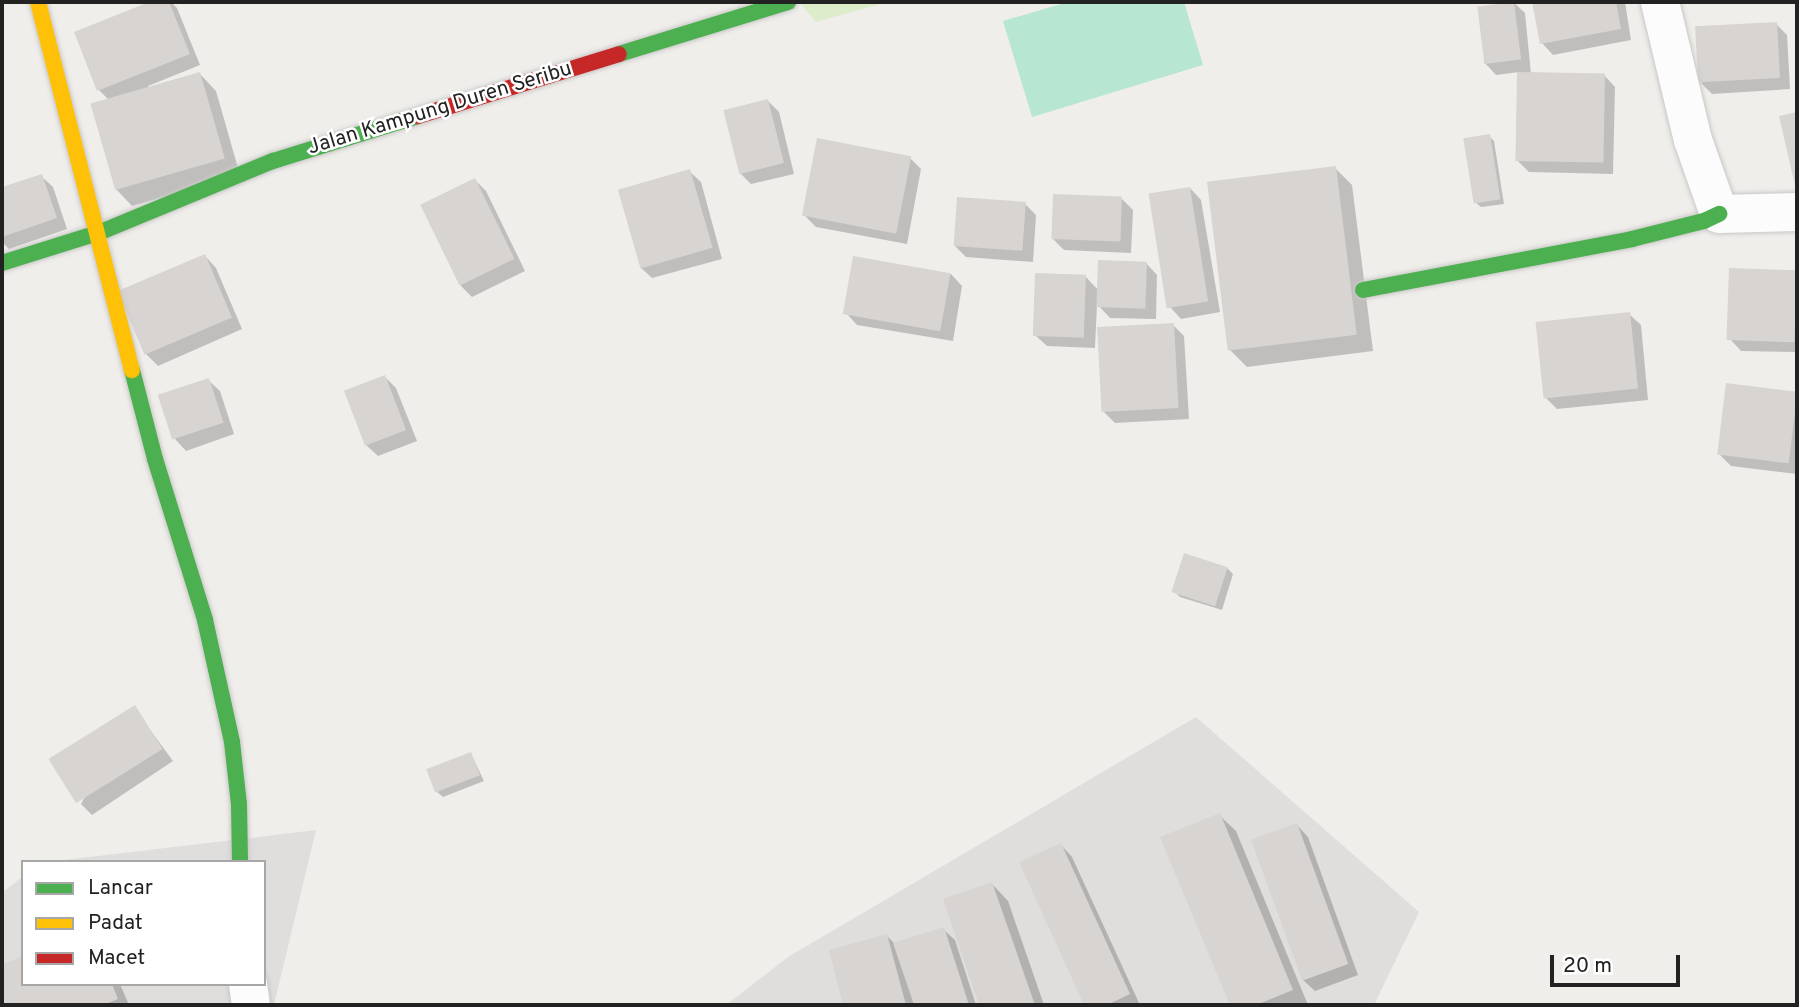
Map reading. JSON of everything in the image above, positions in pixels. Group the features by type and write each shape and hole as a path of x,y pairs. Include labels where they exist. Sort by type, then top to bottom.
{"street":[{"path":"37,2 155,459 205,620 219,683 237,791 240,860"},
{"name":"Jalan Kampung Duren Seribu","path":"2,263 98,233 273,161 788,2"},
{"path":"1660,2 1693,140 1719,214"},
{"path":"1363,290 1632,239 1704,221 1719,214 1797,212"},
{"path":"247,986 251,1005"}],"shaded area":[{"path":"1196,717 1419,912 1374,1005 726,1005 788,957"},
{"path":"316,830 274,1005 2,1005 2,893 21,878 21,986 266,986 266,860 64,860"}],"green space":[{"path":"799,2 888,2 816,22"},
{"path":"1068,2 1184,2 1203,65 1032,117 1003,21"}],"building":[{"path":"149,2 169,2 190,54 97,91 74,32"},
{"path":"1514,2 1521,60 1484,64 1477,7"},
{"path":"1532,2 1616,2 1621,29 1540,44"},
{"path":"1777,22 1780,78 1698,82 1695,26"},
{"path":"200,72 225,159 115,190 90,103"},
{"path":"1517,72 1605,74 1603,163 1515,161"},
{"path":"768,99 784,163 739,174 723,110"},
{"path":"1797,112 1797,190 1796,190 1779,116"},
{"path":"1490,134 1500,199 1474,203 1463,138"},
{"path":"817,138 911,156 896,234 802,216"},
{"path":"1336,166 1357,335 1228,351 1207,182"},
{"path":"690,169 713,248 641,268 618,190"},
{"path":"42,174 57,218 2,237 2,187"},
{"path":"475,178 514,259 460,286 420,205"},
{"path":"1190,187 1208,302 1167,308 1149,194"},
{"path":"1053,194 1122,196 1120,241 1051,239"},
{"path":"957,197 1026,202 1022,251 954,246"},
{"path":"205,254 232,318 145,355 118,291"},
{"path":"853,256 950,273 940,331 843,314"},
{"path":"1098,260 1147,262 1145,309 1096,307"},
{"path":"1729,268 1797,270 1794,342 1726,340"},
{"path":"1035,273 1086,275 1084,338 1033,336"},
{"path":"1630,312 1638,389 1544,399 1536,322"},
{"path":"1174,323 1178,408 1102,412 1097,327"},
{"path":"385,375 406,430 365,446 344,391"},
{"path":"209,378 224,423 172,439 158,395"},
{"path":"1726,383 1797,392 1789,463 1717,454"},
{"path":"1184,553 1228,567 1215,606 1171,592"},
{"path":"135,705 163,749 76,803 48,759"},
{"path":"471,752 480,775 435,793 426,769"},
{"path":"1220,813 1293,990 1256,1005 1230,1005 1160,837"},
{"path":"1297,823 1348,964 1302,981 1251,840"},
{"path":"1061,843 1130,994 1107,1005 1084,1005 1019,862"},
{"path":"992,882 1035,1005 979,1005 943,899"},
{"path":"944,927 969,1005 914,1005 893,943"},
{"path":"887,934 906,1005 843,1005 829,950"},
{"path":"21,957 21,986 113,986 118,999 103,1005 2,1005 2,965"}],"traffic: fast":[{"path":"619,54 788,2"},
{"path":"2,263 98,233 273,161 418,116"},
{"path":"1363,290 1632,239 1704,221 1719,214"},
{"path":"132,370 155,459 205,620 232,742 239,804 240,860"}],"traffic: slow":[{"path":"38,2 132,370"}],"traffic: jam":[{"path":"418,116 619,54"}]}
